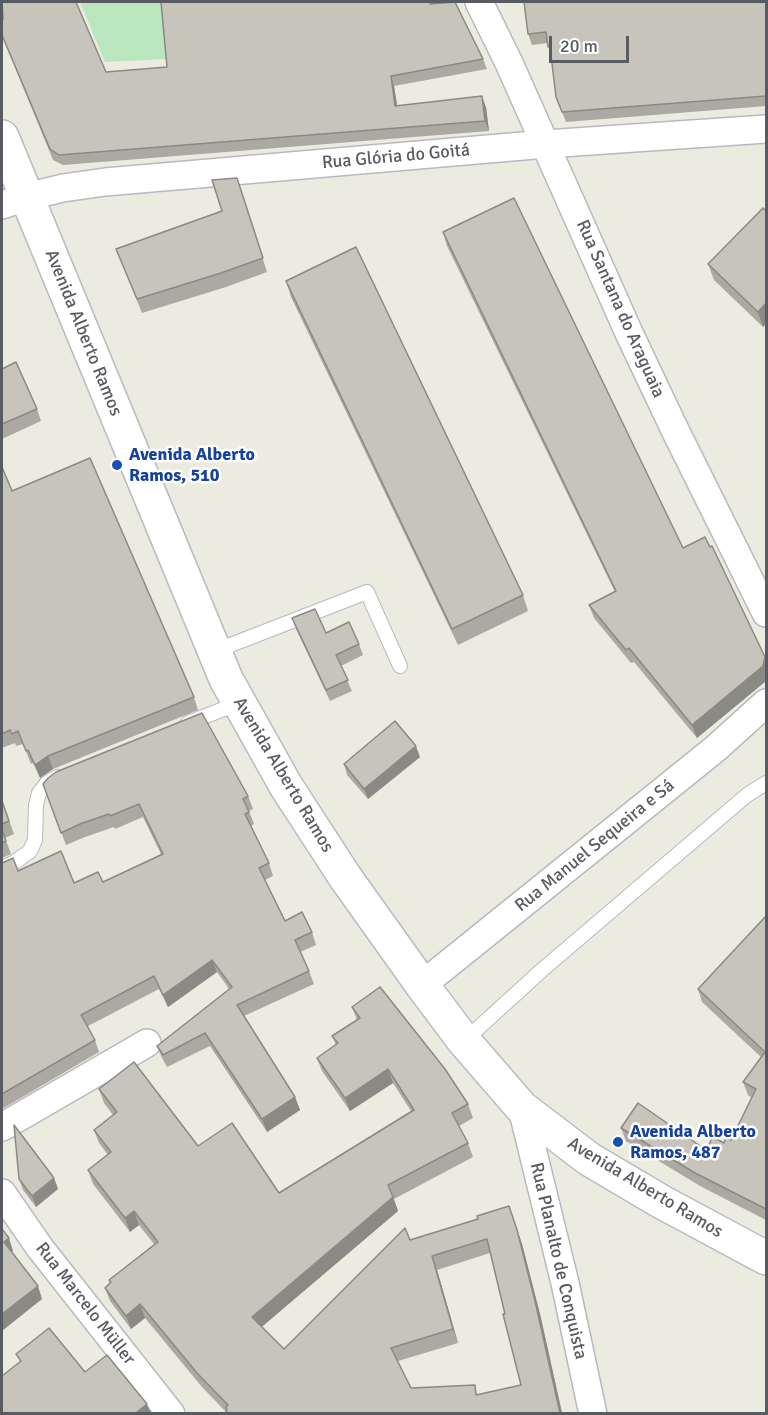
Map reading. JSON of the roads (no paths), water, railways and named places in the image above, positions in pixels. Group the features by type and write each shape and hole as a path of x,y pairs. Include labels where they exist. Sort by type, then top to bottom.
{"main road":[{"name":"Avenida Alberto Ramos","path":"2,137 14,201 226,679 292,795 345,877 464,1041 522,1108 589,1159 660,1201 766,1258"}],"street":[{"name":"Rua Santana do Araguaia","path":"479,2 546,144 629,333 766,613"},
{"name":"Rua Glória do Goitá","path":"14,201 63,188 105,182 546,144 766,129"},
{"name":"Rua Manuel Sequeira e Sá","path":"422,985 715,749 766,703"},
{"path":"2,1127 147,1043"},
{"name":"Rua Planalto de Conquista","path":"522,1108 565,1283 593,1413"},
{"name":"Rua Marcelo Müller","path":"2,1193 40,1248 171,1413"}],"lane":[{"path":"214,651 368,592 400,666"},
{"path":"174,729 239,702"},
{"path":"2,868 30,851 35,840 36,805 39,793 46,784 67,773"},
{"path":"464,1041 542,970 747,795 766,783"}],"place":[{"name":"Avenida Alberto Ramos, 510","path":"117,465"},
{"name":"Avenida Alberto Ramos, 487","path":"618,1142"}]}
